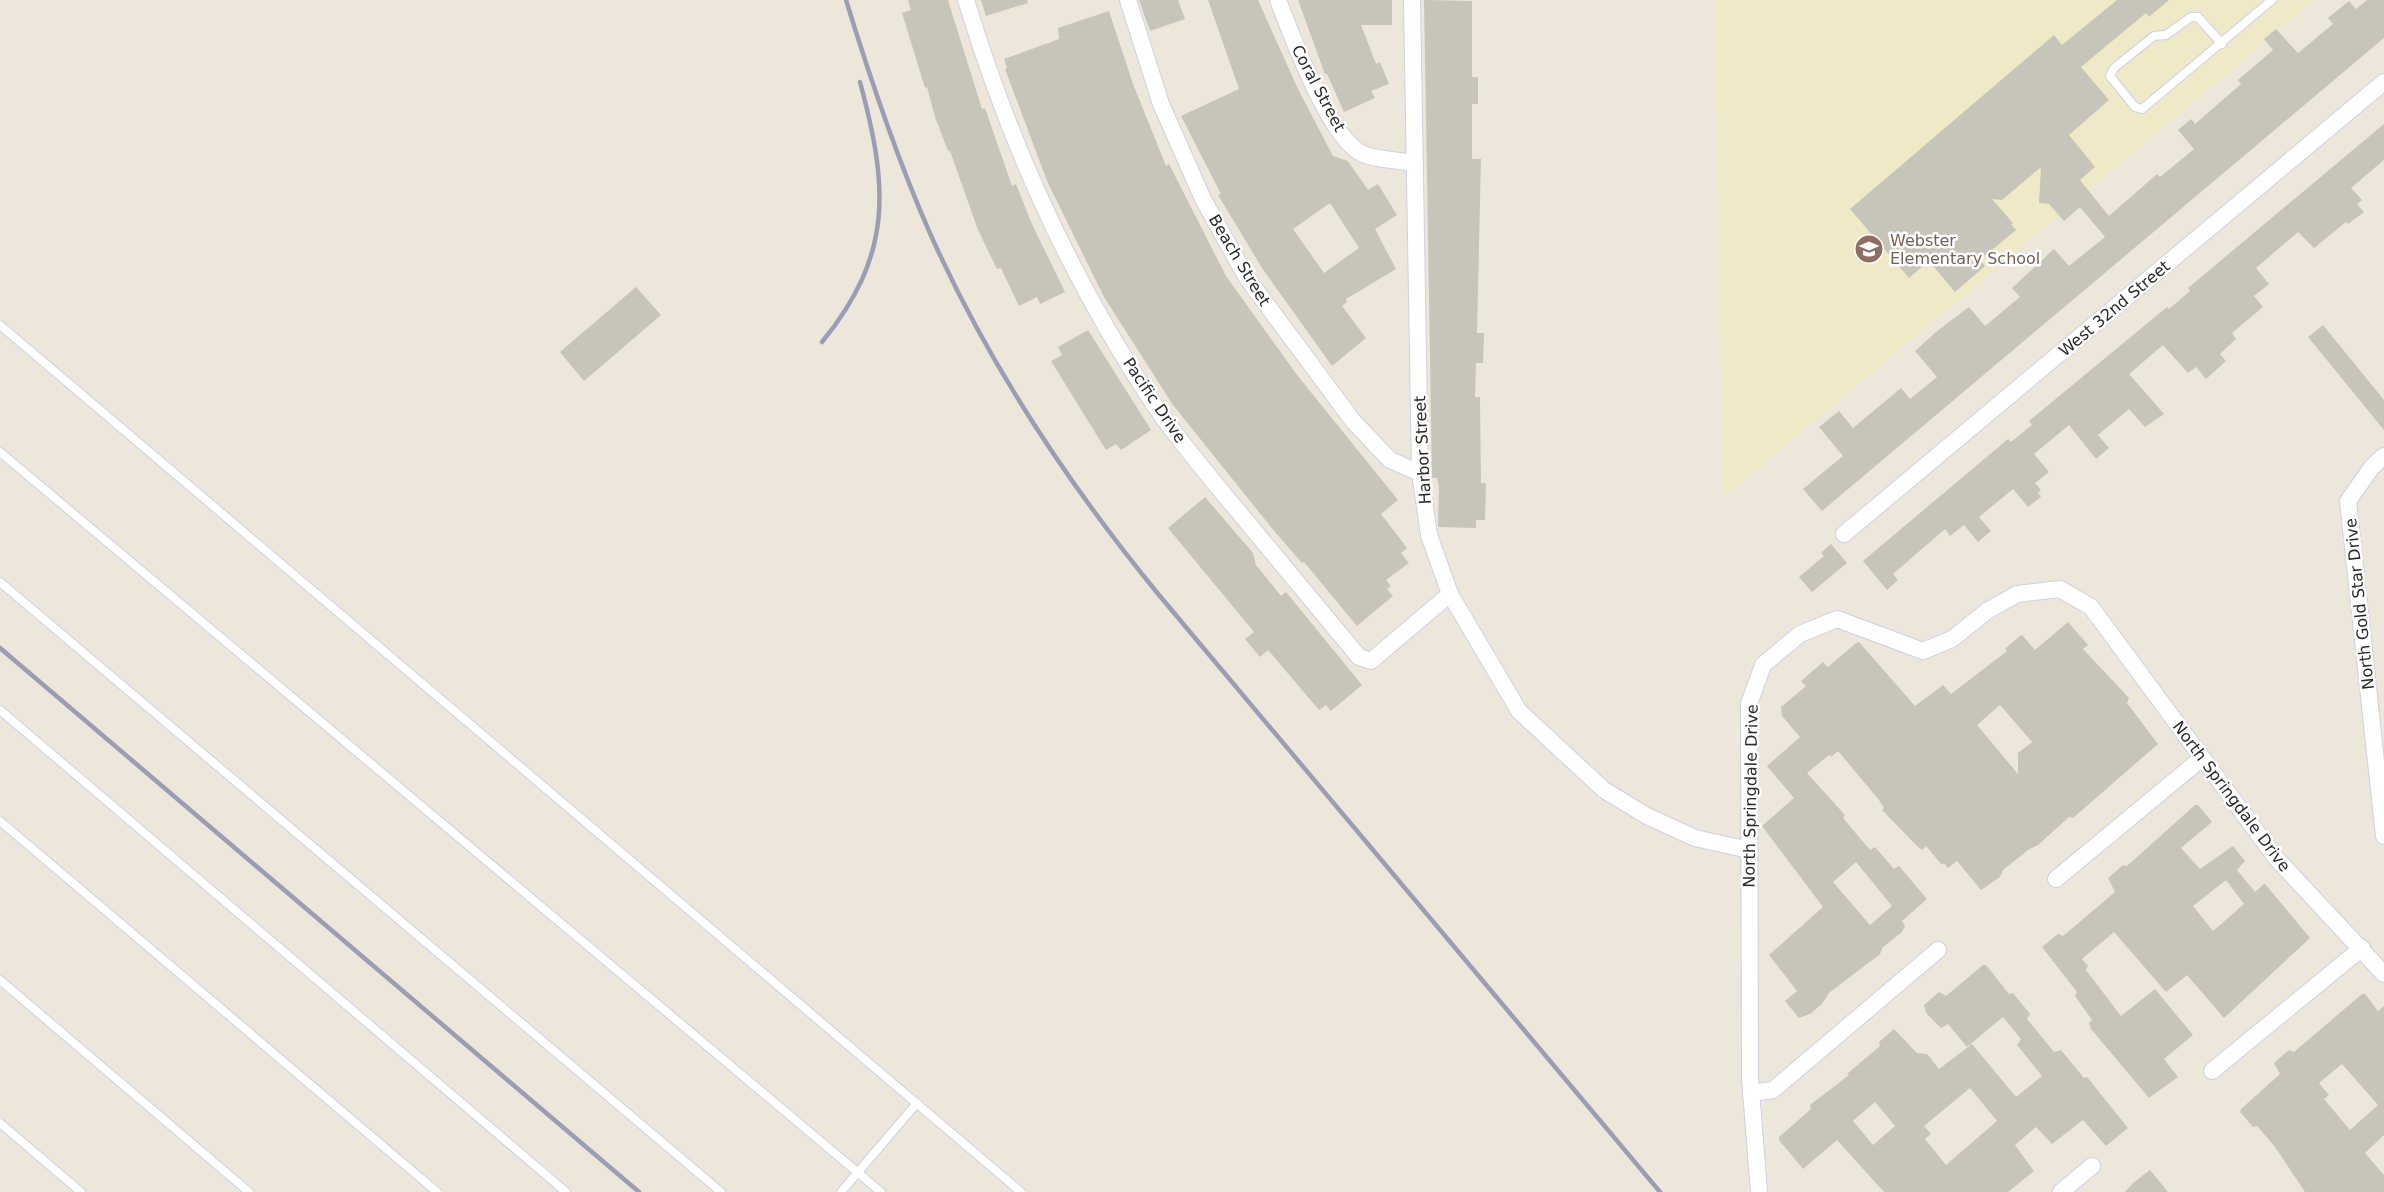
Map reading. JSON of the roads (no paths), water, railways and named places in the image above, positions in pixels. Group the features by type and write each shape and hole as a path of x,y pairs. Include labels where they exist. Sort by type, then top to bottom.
{"street":[{"name":"Pacific Drive","path":"966,0 983,56 1028,171 1084,288 1154,404 1215,483 1359,657 1371,661 1450,594"},
{"name":"Beach Street","path":"1128,0 1161,104 1203,199 1247,278 1353,421 1390,460 1420,473"},
{"name":"Coral Street","path":"1278,0 1297,49 1341,133 1360,152 1415,163"},
{"name":"Harbor Street","path":"1412,0 1420,473 1429,535 1450,594 1519,711 1604,790 1647,816 1695,838 1749,850"},
{"name":"West 32nd Street","path":"1844,534 2384,82"},
{"name":"North Gold Star Drive","path":"2384,456 2372,467 2348,501 2384,836"},
{"name":"North Springdale Drive","path":"1759,1192 1751,1093 1749,704 1763,665 1800,634 1837,619 1923,651 1952,639 1987,611 2017,594 2060,589 2091,607 2276,858 2384,974"},
{"path":"2056,879 2202,758"},
{"path":"2212,1071 2362,948"},
{"path":"1751,1093 1773,1090 1938,950"},
{"path":"2061,1192 2092,1166"}],"lane":[{"path":"2222,44 2199,16 2191,17 2166,35 2154,36 2114,68 2110,76 2135,107 2142,109 2222,44 2272,0"},
{"path":"0,325 1022,1192"},
{"path":"0,452 881,1192"},
{"path":"0,582 721,1192"},
{"path":"0,710 566,1192"},
{"path":"0,821 437,1192"},
{"path":"0,980 249,1192"},
{"path":"842,1192 917,1103"},
{"path":"0,1123 81,1192"}],"railway":[{"path":"846,0 884,117 929,231 952,280 1003,374 1062,466 1125,553 1159,595 1660,1192"},
{"path":"822,342 845,310 862,279 873,248 878,218 879,187 876,154 860,82"},
{"path":"0,648 639,1192"}],"place":[{"name":"Webster Elementary School","path":"1869,249"}]}
